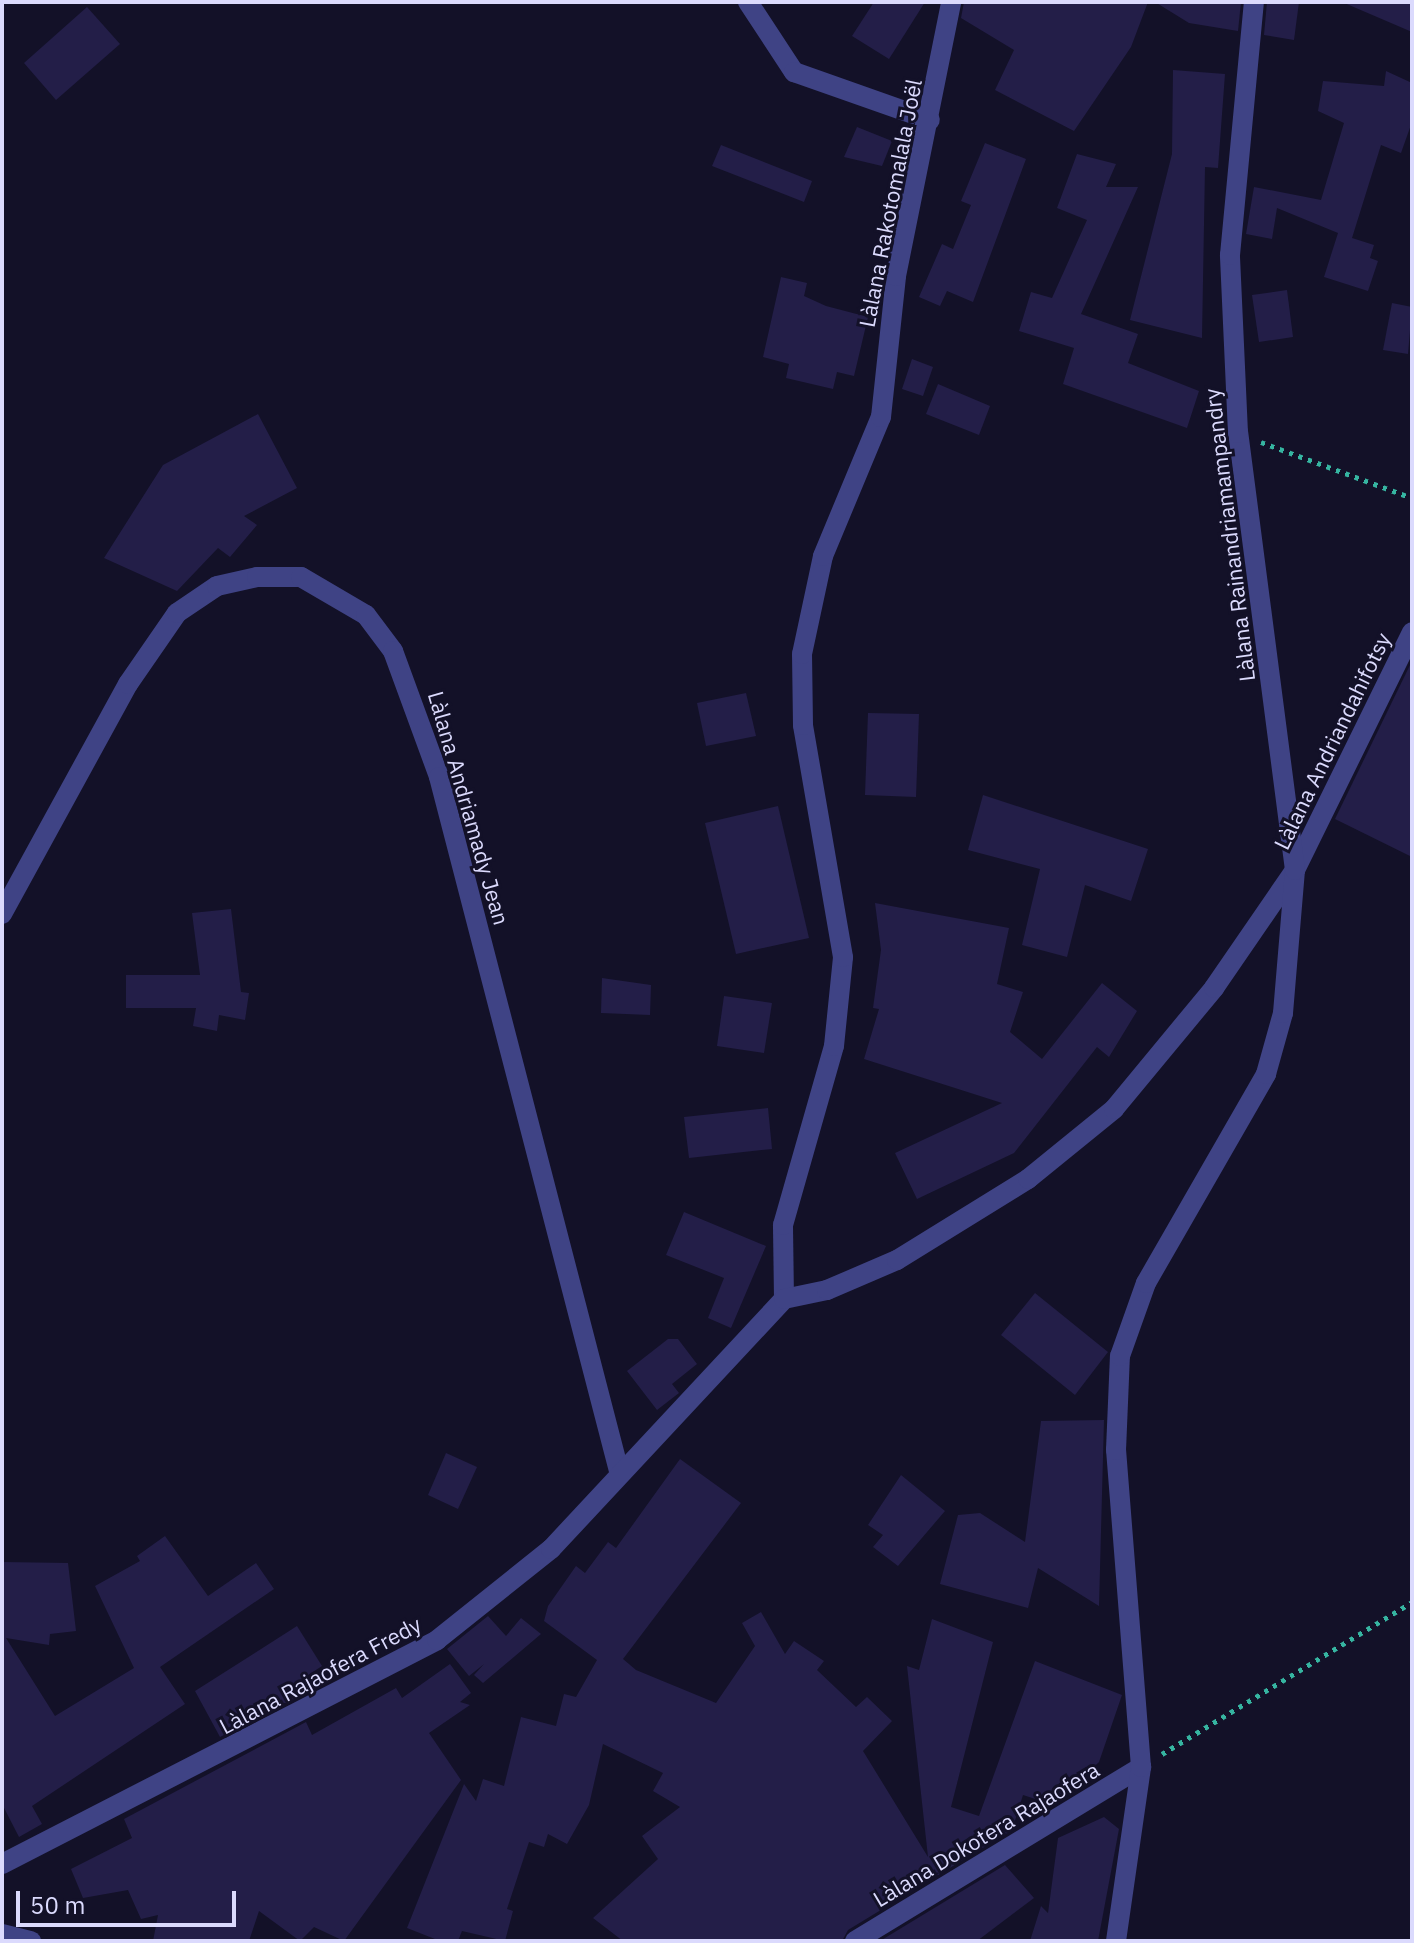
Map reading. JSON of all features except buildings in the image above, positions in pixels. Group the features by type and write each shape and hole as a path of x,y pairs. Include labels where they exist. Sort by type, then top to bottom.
{"street":[{"path":"748,2 794,72 930,120"},
{"name":"Làlana Rakotomalala Joël","path":"784,1299 783,1225 834,1046 843,957 803,725 802,654 823,556 881,417 896,276 930,120 951,2"},
{"name":"Làlana Rainandriamampandry","path":"1254,2 1230,255 1238,433 1295,870"},
{"name":"Làlana Andriamady Jean","path":"2,914 128,684 177,613 217,586 257,577 301,577 366,615 393,651 431,750 619,1471"},
{"name":"Làlana Andriandahifotsy","path":"1295,870 1412,632"},
{"path":"784,1299 838,1287 897,1260 1073,1145 1142,1080 1295,870"},
{"path":"1116,1941 1141,1767 1116,1450 1120,1356 1146,1283 1266,1074 1283,1013 1295,870"},
{"name":"Làlana Rajaofera Fredy","path":"2,1864 437,1640 551,1549 619,1471 784,1299"},
{"name":"Làlana Dokotera Rajaofera","path":"855,1941 1141,1767"},
{"path":"2,1934 31,1941"}],"path":[{"path":"1238,433 1412,498"},
{"path":"1141,1767 1412,1602"}]}
